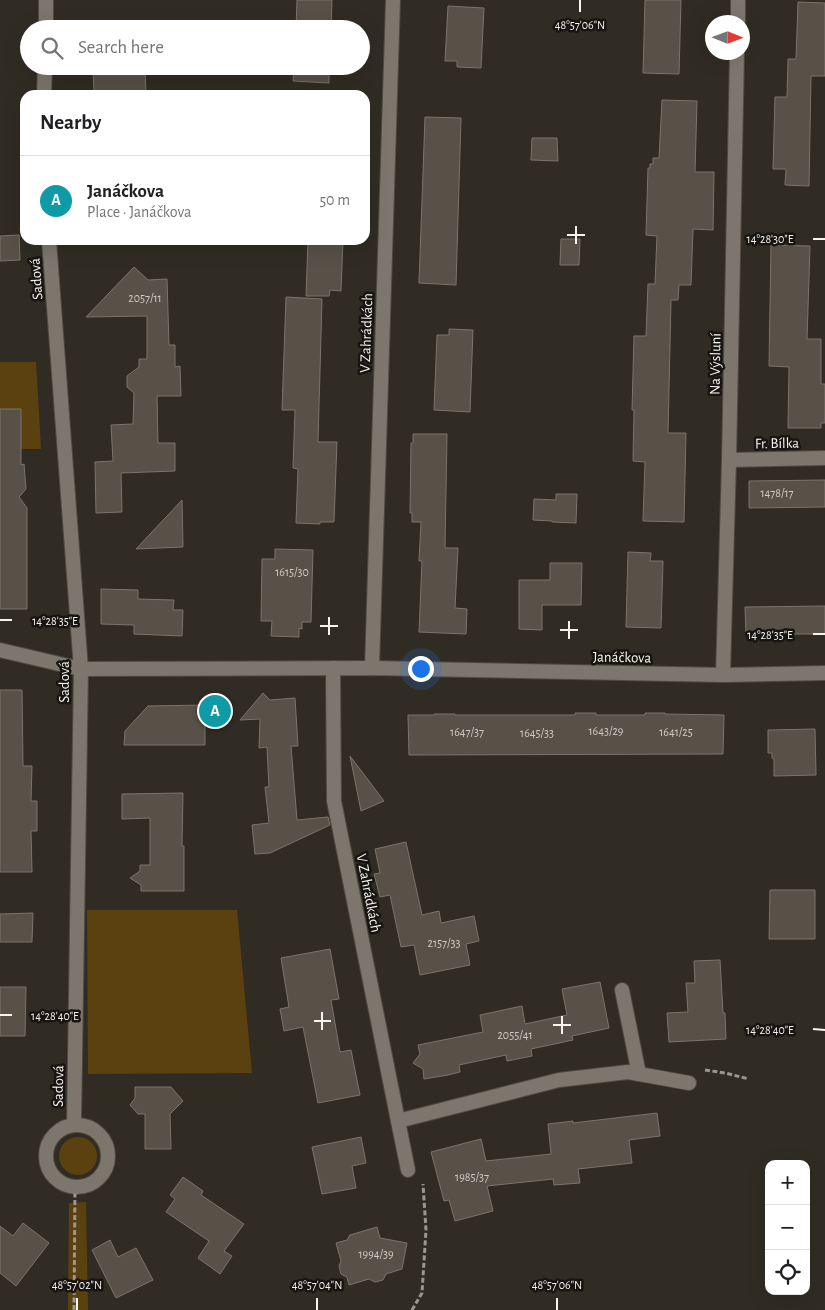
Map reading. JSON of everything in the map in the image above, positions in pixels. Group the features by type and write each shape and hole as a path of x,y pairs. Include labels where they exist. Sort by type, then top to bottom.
{"street":[{"path":"46,0 46,20"},
{"name":"V Zahrádkách","path":"372,668 393,0"},
{"path":"738,0 738,15"},
{"name":"Na Výsluní","path":"723,675 730,460 737,60"},
{"path":"44,90 45,75"},
{"name":"Sadová","path":"50,245 81,669 74,1124"},
{"name":"Fr. Bílka","path":"730,460 825,458"},
{"name":"Janáčkova","path":"0,650 81,669 372,668 723,675 825,673"},
{"name":"V Zahrádkách","path":"333,668 334,801 408,1170"},
{"path":"622,990 639,1074"},
{"path":"398,1121 559,1080 628,1072 689,1082"},
{"name":"Sadová","path":"74,1124 94,1129 102,1136 107,1145 109,1155 102,1175 95,1182 75,1187 65,1185 56,1179 46,1161 49,1141 64,1127 74,1124"}],"path":[{"path":"689,1082 691,1069 725,1073 749,1079"},
{"path":"408,1170 422,1167 426,1230 422,1293 412,1310"},
{"path":"74,1310 75,1187"}],"shaded area":[{"path":"0,362 36,362 41,449 0,449"},
{"path":"87,910 237,910 252,1073 88,1074"},
{"path":"78,1137 91,1143 97,1156 91,1169 78,1175 65,1169 59,1156 65,1143"},
{"path":"86,1202 88,1310 68,1310 69,1203"}],"building":[{"path":"297,0 332,0 331,20 296,20"},
{"path":"645,0 681,0 679,74 643,73"},
{"path":"798,2 825,3 825,76 811,76 809,186 785,185 786,169 773,169 775,97 787,97 788,59 796,59"},
{"path":"448,6 484,8 481,68 457,67 457,61 445,61"},
{"path":"93,75 145,75 146,90 94,90"},
{"path":"293,75 329,75 329,83 293,81"},
{"path":"662,100 697,101 695,172 714,172 713,230 693,229 691,285 679,285 678,300 671,300 668,433 686,433 684,522 643,521 645,462 633,461 634,336 646,336 648,284 655,284 657,236 646,235 648,168 650,168 650,164 653,164 653,158 659,158"},
{"path":"425,117 461,118 456,285 419,283"},
{"path":"532,138 557,138 558,161 531,160"},
{"path":"19,235 20,260 0,261 0,236"},
{"path":"561,239 580,239 579,265 560,265"},
{"path":"308,245 343,245 341,291 330,290 329,296 306,296"},
{"path":"771,245 810,246 807,339 821,339 821,384 825,384 825,423 821,423 821,428 788,428 789,367 769,366"},
{"path":"134,267 148,280 167,279 169,345 175,345 175,367 180,366 181,396 157,396 158,443 175,443 175,471 121,473 122,512 96,513 95,462 113,461 111,425 133,424 134,393 127,387 127,376 139,367 139,359 147,359 147,316 86,317"},
{"path":"286,297 322,299 318,442 337,442 334,522 320,522 320,524 296,523 298,469 293,468 295,410 282,410"},
{"path":"449,329 473,330 470,412 434,410 437,335 449,335"},
{"path":"0,409 21,409 21,465 24,464 26,489 19,497 27,508 27,609 0,609"},
{"path":"413,434 447,434 445,548 458,548 455,608 467,609 466,634 419,632 422,561 419,561 421,522 412,522 412,513 410,513 411,443 413,443"},
{"path":"825,480 825,507 749,508 749,481"},
{"path":"556,494 577,494 576,523 533,520 534,499 556,500"},
{"path":"182,500 183,547 136,549"},
{"path":"275,549 313,550 311,622 302,622 302,629 299,628 299,637 271,636 272,621 261,621 262,559 275,559"},
{"path":"628,552 651,553 650,561 663,561 661,628 626,627"},
{"path":"550,563 582,563 581,605 542,605 542,630 519,629 519,580 550,580"},
{"path":"101,589 138,590 138,599 174,600 173,610 183,610 182,636 134,634 134,625 101,624"},
{"path":"825,606 825,634 746,634 745,607"},
{"path":"0,690 22,690 23,766 32,766 31,801 37,801 37,831 31,831 32,872 0,872"},
{"path":"263,693 270,700 295,698 298,746 291,746 297,820 328,817 330,825 270,853 255,854 252,825 269,823 265,787 269,787 267,747 259,748 260,719 240,720"},
{"path":"205,705 205,745 124,745 125,731 148,706"},
{"path":"575,713 596,713 596,715 665,713 724,715 723,754 409,755 408,715 575,715"},
{"path":"815,729 816,775 774,776 774,759 772,758 772,753 768,753 768,730"},
{"path":"350,756 384,801 361,811"},
{"path":"183,793 182,846 184,846 184,891 141,891 141,885 130,878 140,871 140,865 150,865 150,818 122,819 122,794"},
{"path":"406,842 422,915 439,911 441,923 474,916 479,941 466,944 470,965 420,975 414,945 401,947 390,895 380,897 374,874 380,873 375,849"},
{"path":"770,890 815,890 815,939 769,939"},
{"path":"33,913 32,942 0,942 0,914"},
{"path":"330,949 339,999 331,1000 340,1052 351,1050 360,1095 318,1103 303,1027 284,1031 280,1009 289,1007 281,958"},
{"path":"720,960 726,1039 669,1042 667,1013 688,1012 686,983 695,983 694,961"},
{"path":"600,982 609,1028 572,1036 573,1040 531,1049 532,1056 507,1061 506,1055 459,1065 460,1072 448,1075 424,1079 423,1069 413,1063 420,1054 418,1045 483,1032 480,1015 522,1006 525,1024 567,1015 562,989"},
{"path":"0,987 26,987 25,1036 0,1036"},
{"path":"135,1087 171,1087 183,1101 170,1114 171,1149 145,1149 145,1114 138,1114 130,1105 135,1098"},
{"path":"657,1113 660,1136 629,1140 632,1163 578,1169 580,1183 554,1185 553,1179 487,1186 493,1211 455,1221 449,1200 444,1201 431,1152 481,1139 486,1161 551,1154 548,1124 573,1121 573,1123"},
{"path":"361,1137 366,1163 352,1166 356,1188 322,1194 312,1147"},
{"path":"183,1177 203,1191 201,1195 244,1224 224,1251 232,1256 220,1274 198,1258 209,1241 166,1212 175,1199 170,1195"},
{"path":"23,1223 49,1243 16,1286 0,1273 0,1226 13,1236"},
{"path":"377,1227 380,1238 407,1243 402,1269 386,1274 383,1280 375,1282 369,1279 349,1285 347,1277 341,1274 339,1266 341,1261 336,1243 347,1240 350,1235"},
{"path":"110,1240 118,1257 136,1248 153,1280 116,1298 92,1250"}],"place":[{"name":"Janáčkova","path":"215,711"}]}
